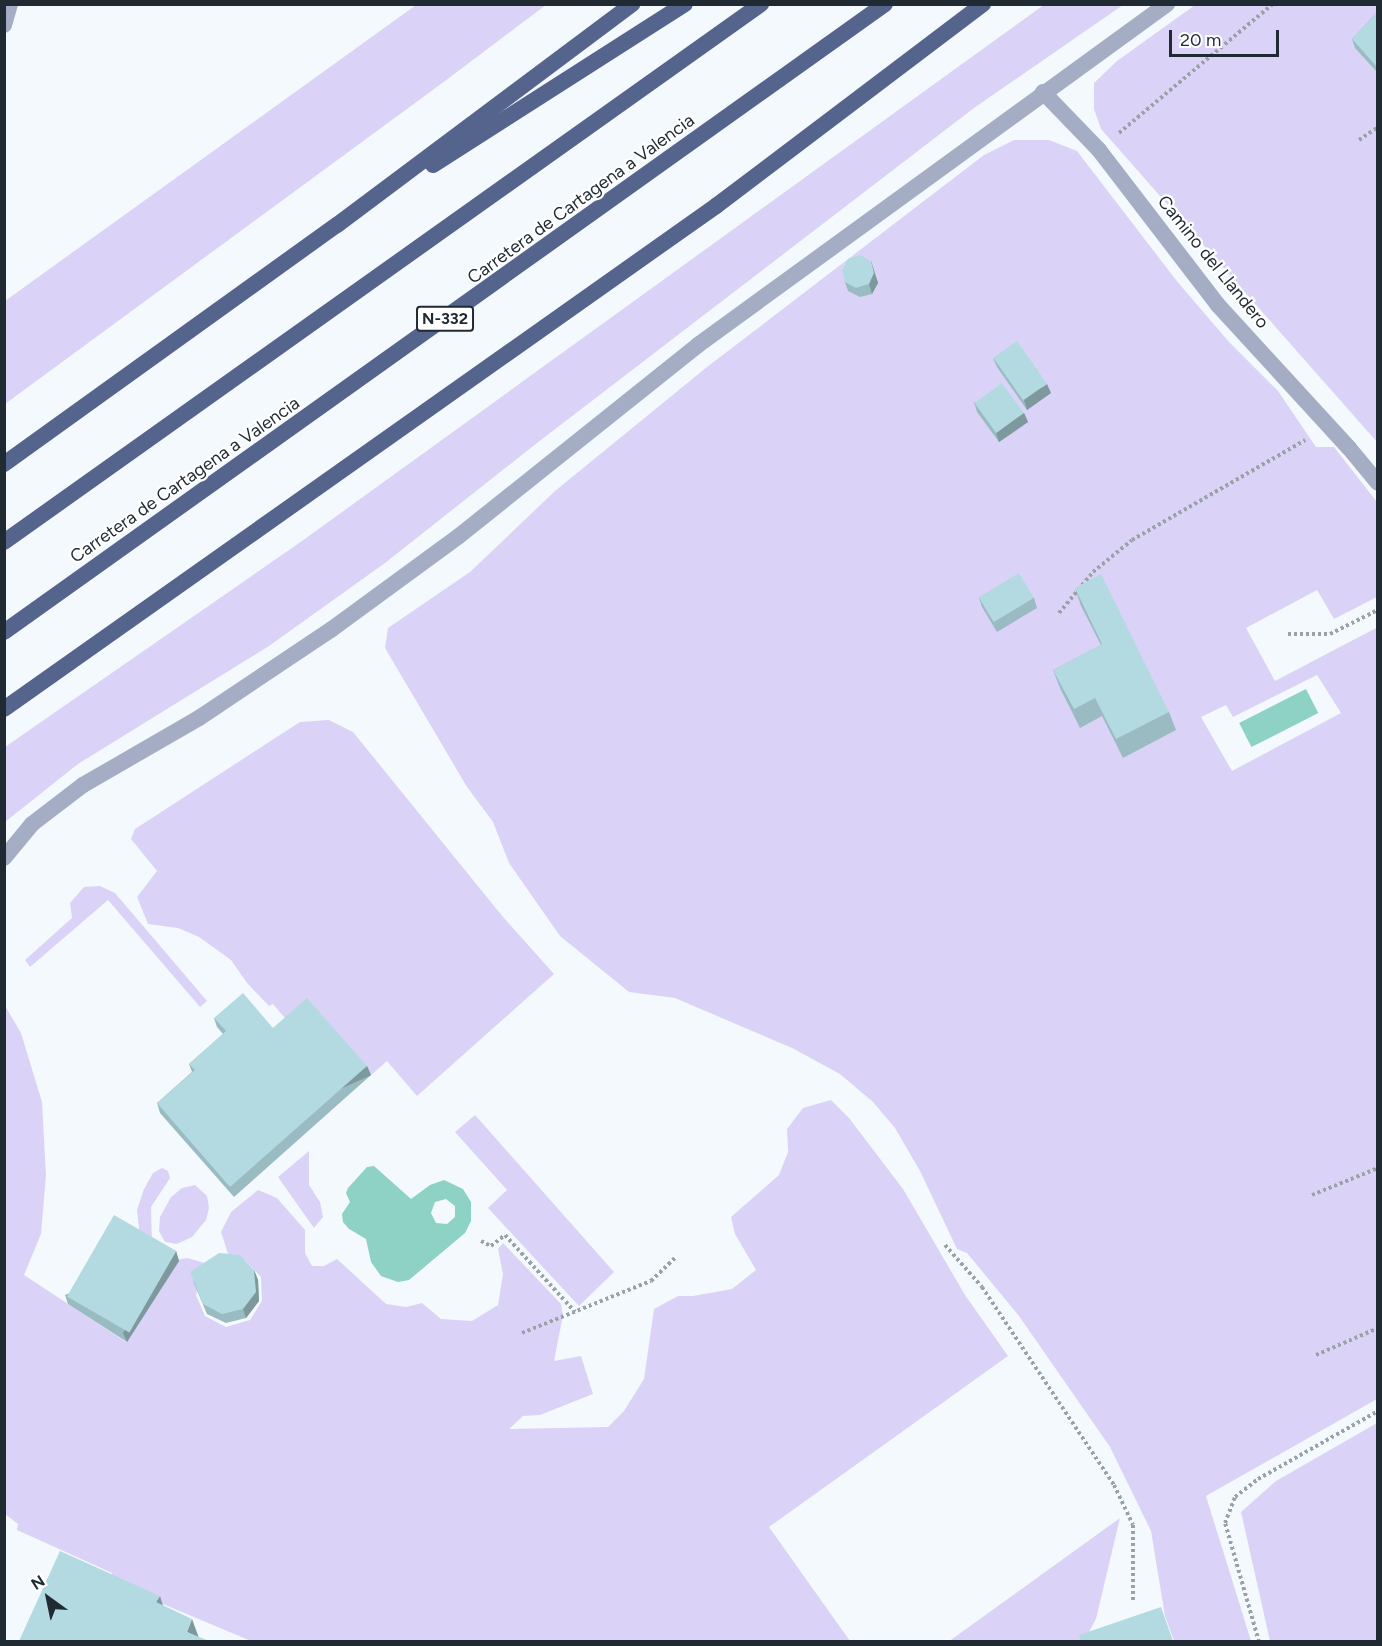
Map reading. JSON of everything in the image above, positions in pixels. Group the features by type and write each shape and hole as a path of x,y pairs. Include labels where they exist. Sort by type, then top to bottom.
{"highway":[{"path":"4,464 337,225 632,4"},
{"path":"337,225 570,80 685,4"},
{"path":"4,542 761,4"},
{"name":"Carretera de Cartagena a Valencia","path":"4,632 885,4"},
{"path":"4,709 716,206 983,4"}],"street":[{"path":"4,25 10,4"},
{"path":"4,858 32,824 83,785 199,718 341,623 459,536 698,345 1167,4"},
{"name":"Camino del Llandero","path":"1043,92 1099,150 1217,304 1329,425 1377,483"}],"path":[{"path":"1099,150 1273,4"},
{"path":"1359,140 1377,127"},
{"path":"1059,613 1093,572 1132,540 1329,425"},
{"path":"1288,634 1330,634 1377,610"},
{"path":"1312,1195 1377,1168"},
{"path":"481,1241 491,1246 505,1235 574,1312"},
{"path":"945,1245 982,1287 1114,1485 1133,1525 1133,1603"},
{"path":"522,1333 651,1281 676,1257"},
{"path":"1316,1355 1377,1329"},
{"path":"1259,1641 1225,1523 1236,1497 1258,1479 1377,1411"}],"shaded area":[{"path":"1045,4 1123,5 974,108 537,443 385,563 269,646 78,764 5,822 5,747 302,541"},
{"path":"416,5 546,5 5,404 5,301"},
{"path":"1195,5 1377,5 1377,442 1101,129 1094,109 1094,83 1117,61"},
{"path":"1014,140 1049,140 1077,151 1176,280 1229,342 1278,391 1316,447 1334,447 1377,502 1377,597 1334,619 1317,590 1246,628 1275,681 1378,627 1377,1399 1206,1496 1251,1641 1174,1641 1165,1616 1151,1531 1110,1447 1019,1316 967,1253 957,1249 920,1171 895,1128 873,1102 840,1074 792,1048 675,998 629,992 560,936 509,863 493,822 467,787 385,648 388,628 470,572 555,491 707,367 984,155","holes":["1317,675 1341,713 1232,771 1201,717 1226,705 1233,717"]},
{"path":"1306,689 1318,713 1251,747 1239,723"},
{"path":"329,720 353,732 503,917 554,974 417,1096 387,1061 371,1075 311,1008 291,1025 273,1004 269,1006 247,983 231,960 199,937 178,928 148,924 137,897 157,871 131,839 135,829 300,722"},
{"path":"100,886 115,893 207,1001 200,1007 108,900 30,967 25,960 72,918 70,903 84,887"},
{"path":"4,1004 21,1033 42,1102 46,1175 41,1234 24,1275 126,1342 177,1260 187,1258 205,1263 196,1295 205,1316 226,1327 250,1320 262,1301 261,1277 246,1261 229,1257 221,1232 231,1212 258,1190 277,1198 305,1230 305,1253 312,1266 324,1266 337,1259 386,1304 406,1307 422,1303 441,1319 472,1321 498,1305 503,1274 498,1249 503,1243 561,1304 563,1315 554,1361 581,1356 593,1394 540,1415 523,1416 509,1429 608,1427 624,1411 644,1379 654,1309 678,1296 693,1296 732,1289 756,1270 735,1234 731,1217 779,1175 788,1152 787,1129 803,1108 831,1100 849,1118 903,1189 965,1295 1008,1356 769,1527 850,1641 251,1641 108,1581 112,1573 17,1530 18,1524 5,1514"},
{"path":"475,1115 614,1272 579,1306 488,1208 507,1190 455,1132"},
{"path":"309,1151 309,1185 320,1202 323,1217 314,1228 278,1177"},
{"path":"374,1166 411,1199 430,1185 444,1180 463,1189 471,1202 471,1221 465,1233 409,1280 398,1282 381,1276 371,1262 366,1239 349,1229 343,1222 342,1214 350,1202 346,1193 348,1188 367,1167","holes":["446,1199 455,1206 455,1217 447,1224 436,1223 431,1213 435,1202"]},
{"path":"162,1168 168,1171 170,1178 151,1207 152,1244 140,1237 137,1210 144,1189 153,1173"},
{"path":"195,1185 207,1196 209,1208 206,1220 192,1237 177,1244 165,1242 159,1231 160,1217 171,1197 182,1188"},
{"path":"1377,1423 1377,1641 1270,1641 1241,1512 1276,1481"},
{"path":"1120,1518 1096,1619 1084,1641 948,1642"}],"building":[{"path":"1377,12 1377,67 1352,39"},
{"path":"860,255 871,261 874,273 869,284 856,288 845,282 842,270 848,259"},
{"path":"1017,341 1047,384 1023,400 993,358"},
{"path":"1002,383 1024,413 996,433 974,403"},
{"path":"1019,573 1034,598 994,622 979,597"},
{"path":"1101,574 1169,712 1116,739 1095,698 1074,709 1053,670 1102,644 1075,588"},
{"path":"243,993 273,1028 307,998 367,1066 230,1187 157,1103 195,1070 189,1064 226,1031 214,1018"},
{"path":"114,1215 176,1251 129,1332 67,1296"},
{"path":"219,1253 240,1255 254,1270 256,1292 243,1309 222,1314 203,1304 190,1272"},
{"path":"60,1551 160,1596 156,1602 192,1619 187,1632 209,1641 19,1641"},
{"path":"1161,1607 1173,1641 1081,1641 1079,1635"}]}
